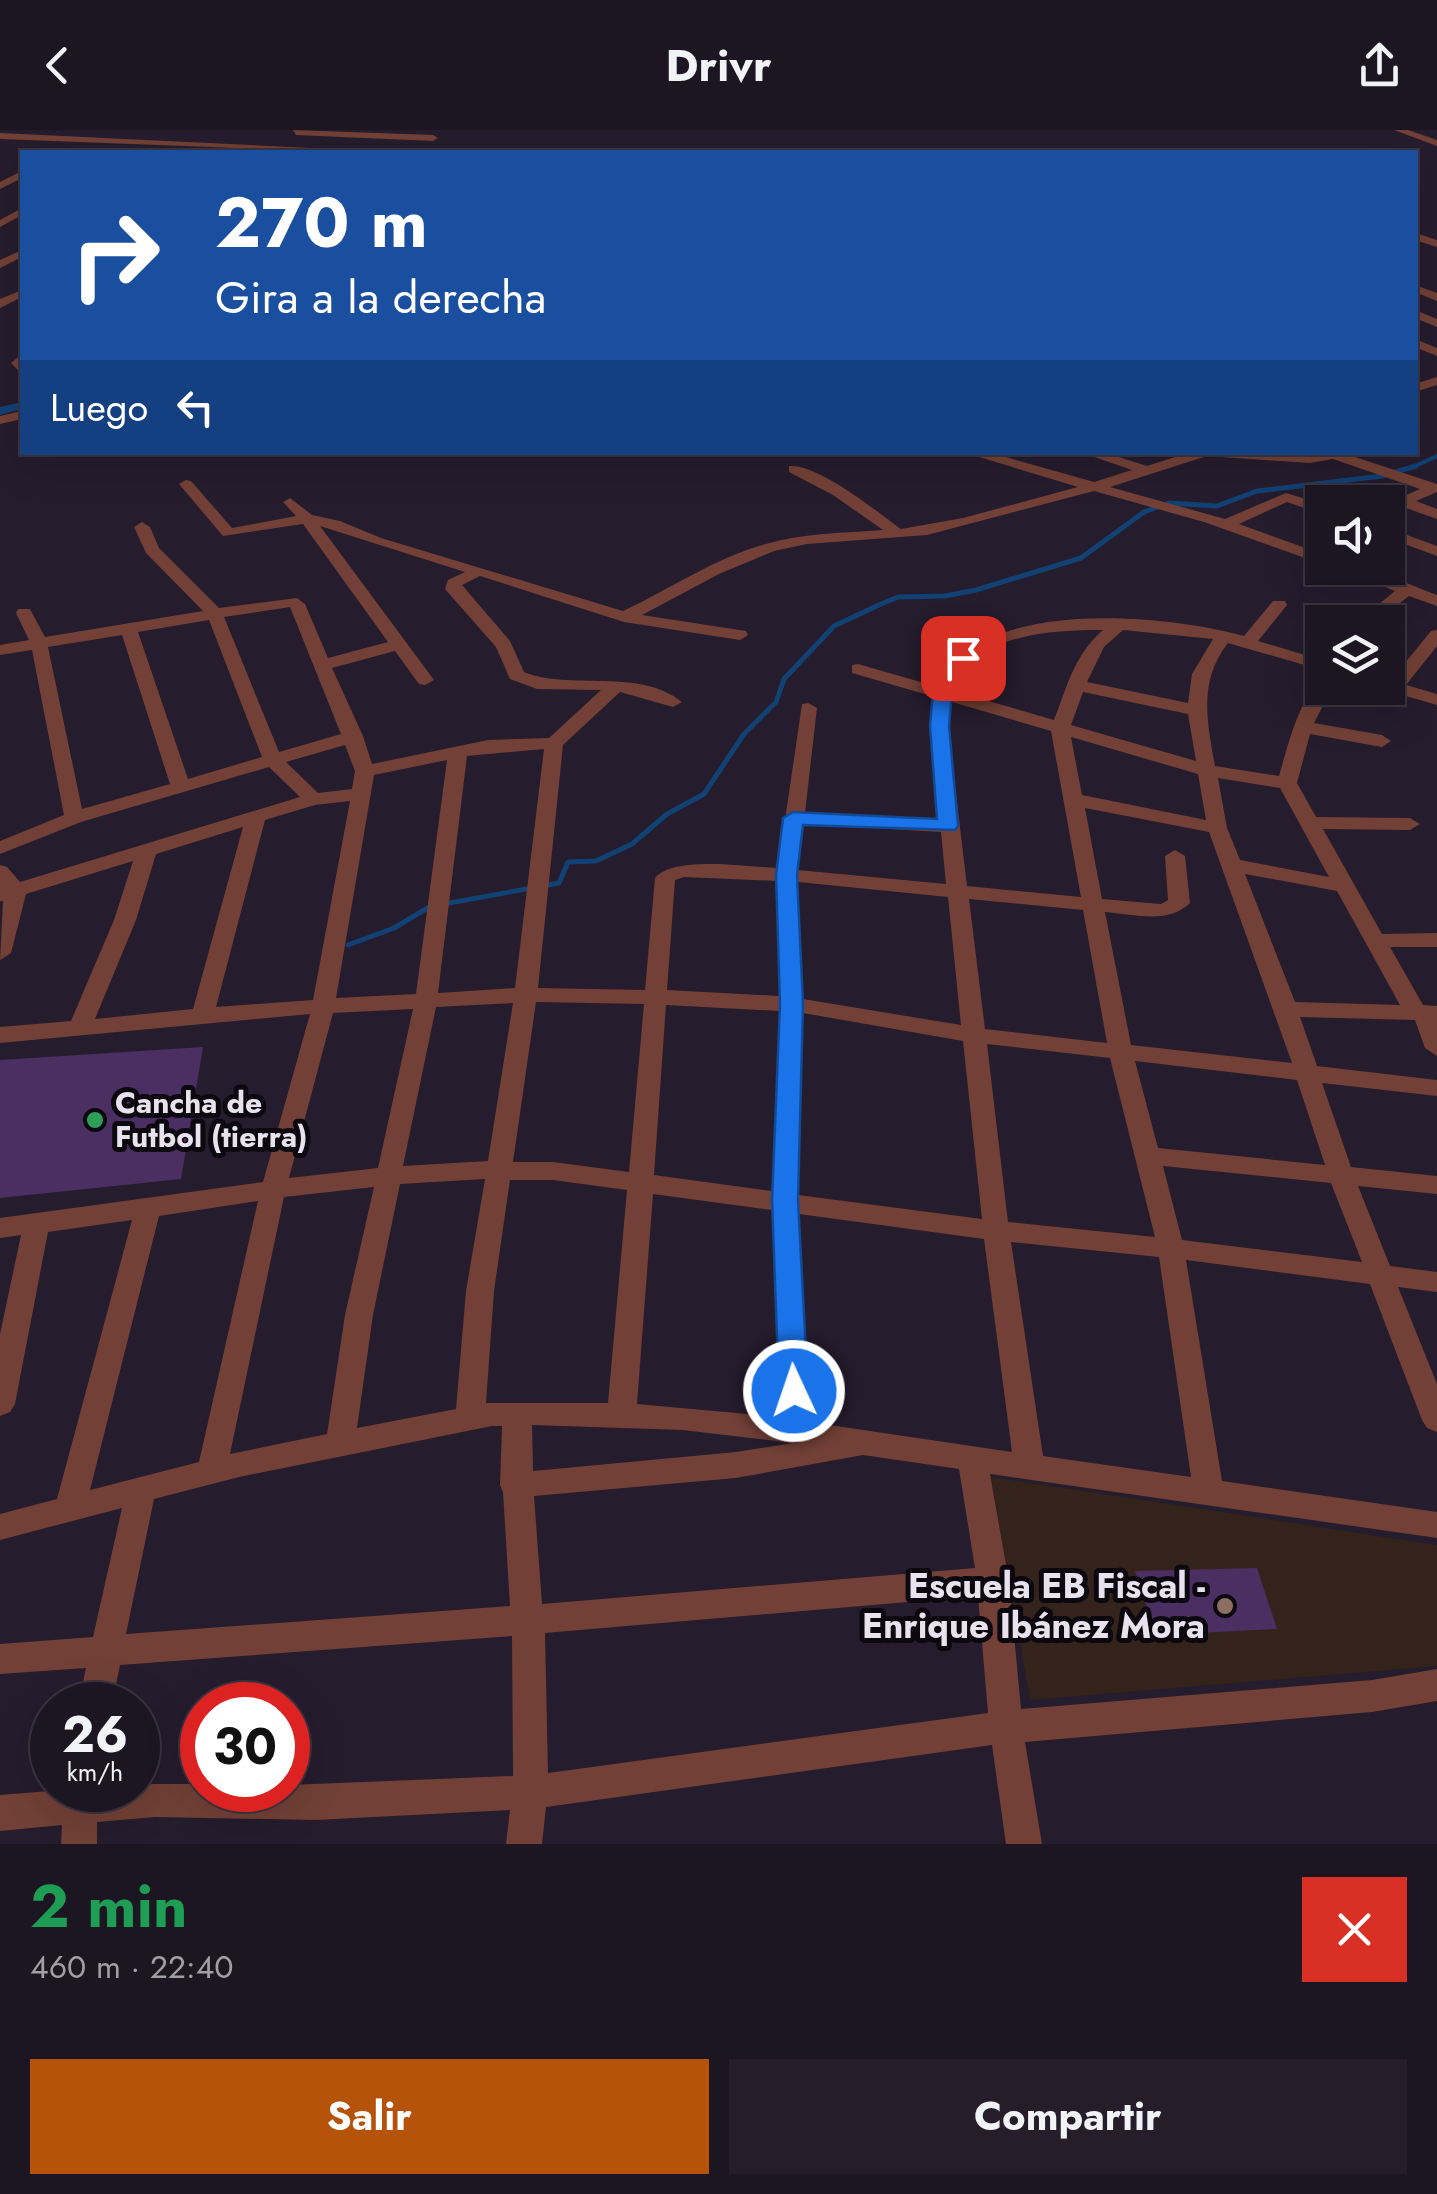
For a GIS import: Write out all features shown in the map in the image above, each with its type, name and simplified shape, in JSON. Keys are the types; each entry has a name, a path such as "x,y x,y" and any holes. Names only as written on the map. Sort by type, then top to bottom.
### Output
{"street":[{"path":"17,146 50,130"},
{"path":"72,150 113,130"},
{"path":"134,150 172,130"},
{"path":"206,146 235,130"},
{"path":"1399,130 1437,141"},
{"path":"1408,130 1437,141"},
{"path":"0,136 274,150 297,131 434,138"},
{"path":"980,455 1225,525 1305,553"},
{"path":"1097,455 1149,470"},
{"path":"624,617 727,564 768,548 803,540 898,534 1021,510 1199,455"},
{"path":"1241,455 1310,459 1335,455"},
{"path":"1344,455 1433,488"},
{"path":"794,469 838,492 898,534"},
{"path":"186,484 228,533 307,520 335,524 376,541 624,617 740,635"},
{"path":"1405,500 1433,488"},
{"path":"1225,525 1283,498 1305,504"},
{"path":"290,502 425,680"},
{"path":"1405,507 1437,514"},
{"path":"142,527 152,550 214,612 272,758 313,799"},
{"path":"1405,539 1437,551"},
{"path":"478,571 454,583 453,589 504,645 516,674 537,684 617,685 673,702"},
{"path":"1394,585 1437,601"},
{"path":"1388,605 1408,590"},
{"path":"0,650 285,600 298,604 320,666 354,736 362,782 323,1006 274,1191 212,1470"},
{"path":"1279,605 1205,664 1196,710 1205,770 1217,828 1286,1009 1341,1176 1433,1402"},
{"path":"24,613 39,643 74,818"},
{"path":"1121,623 1097,644 1074,685 1060,729 1121,1054 1171,1248 1208,1490"},
{"path":"1029,1465 996,1231 948,826 940,726 942,692 963,658 1002,638 1121,623 1170,625 1305,660"},
{"path":"128,627 180,785"},
{"path":"1405,670 1437,634"},
{"path":"320,666 400,644"},
{"path":"858,668 1205,770 1287,783"},
{"path":"8,893 256,820 458,751 554,743 617,685"},
{"path":"1074,685 1196,710"},
{"path":"1405,690 1437,700"},
{"path":"1314,705 1303,728 1287,783 1378,941 1425,1012 1437,1048"},
{"path":"795,1430 785,1200 792,1004 786,875 808,708"},
{"path":"1303,728 1382,740"},
{"path":"0,848 74,818 354,736"},
{"path":"470,1418 480,1291 526,996 554,743"},
{"path":"340,1443 359,1315 426,1001 458,751"},
{"path":"1076,800 1217,828"},
{"path":"793,818 948,826"},
{"path":"203,1016 256,820"},
{"path":"1310,822 1410,824"},
{"path":"79,1029 125,920 146,852"},
{"path":"622,1414 665,878 684,870 786,875 1171,910 1179,903 1174,856"},
{"path":"1230,865 1345,886"},
{"path":"0,872 8,893 0,953"},
{"path":"1378,941 1436,935"},
{"path":"0,1035 323,1006 526,996 654,997 792,1004 974,1035 1437,1088"},
{"path":"1286,1009 1425,1012"},
{"path":"1147,1156 1437,1186"},
{"path":"0,1228 274,1191 499,1168 638,1181 996,1231 1171,1248 1437,1282"},
{"path":"70,1508 148,1209"},
{"path":"0,1404 36,1224"},
{"path":"517,1413 515,1484 526,1620 533,1792 524,1844"},
{"path":"0,1527 212,1470 470,1418 517,1413 622,1414 795,1430 869,1444 1437,1525"},
{"path":"515,1484 736,1465 869,1444"},
{"path":"972,1456 993,1581 1006,1727 1024,1844"},
{"path":"100,1682 140,1489"},
{"path":"0,1659 993,1581"},
{"path":"160,1800 316,1802 533,1792 1006,1727 1372,1696 1437,1685"},
{"path":"0,1813 30,1807"},
{"path":"78,1812 79,1844"}],"shaded area":[{"name":"Cancha de Futbol (tierra)","path":"203,1047 181,1179 0,1198 0,1060"},
{"name":"Escuela EB Fiscal - Enrique Ibánez Mora","path":"991,1477 1437,1545 1437,1666 1030,1700"},
{"path":"1257,1568 1277,1629 1156,1635 1135,1571"}],"waterway":[{"path":"0,411 20,406"},
{"path":"1414,467 1437,456"},
{"path":"444,904 559,883 568,862 596,861 632,844 667,814 704,794 744,734 776,702 784,679 834,626 881,604 898,597 945,596 976,590 1081,558 1144,512 1169,503 1217,506 1257,491 1382,476 1414,467"},
{"path":"348,945 394,928 431,906"}],"place":[{"name":"Cancha de Futbol (tierra)","path":"95,1120"},
{"name":"Escuela EB Fiscal - Enrique Ibánez Mora","path":"1225,1606"}],"route":[{"path":"794,1391 785,1200 792,1004 786,875 793,818 948,826 940,726 942,692 963,658"}]}
